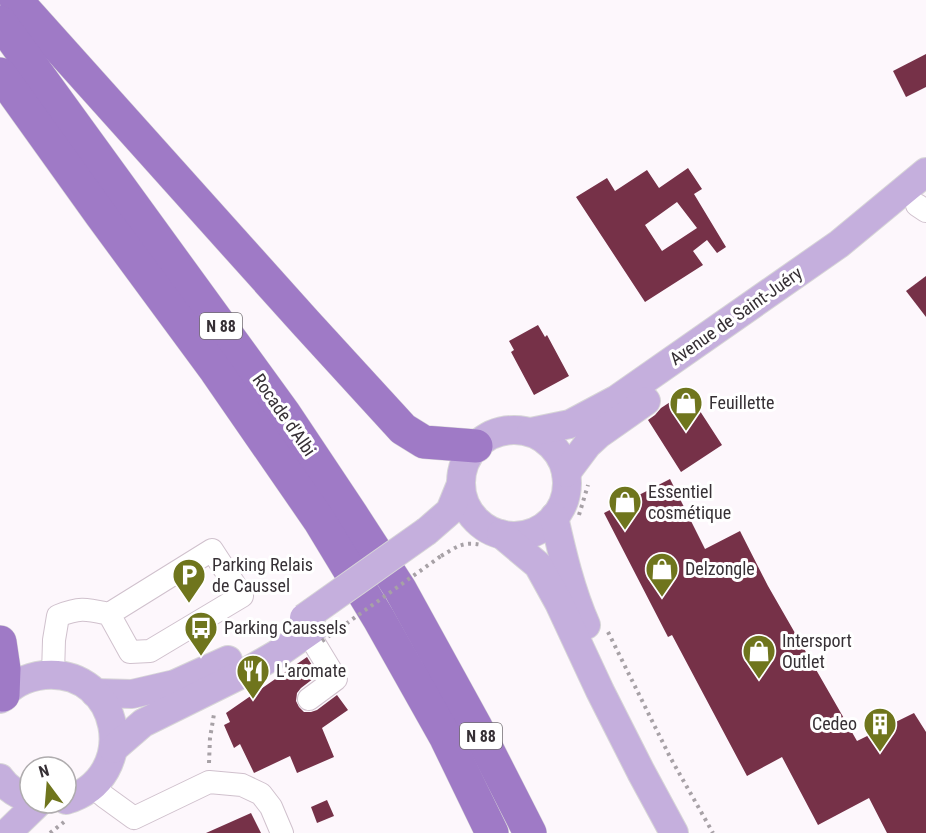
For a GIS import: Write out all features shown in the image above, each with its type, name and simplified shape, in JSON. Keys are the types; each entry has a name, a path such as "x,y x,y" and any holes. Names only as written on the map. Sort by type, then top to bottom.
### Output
{"highway":[{"path":"16,0 403,429 424,442 476,446"},
{"name":"Rocade d'Albi","path":"0,22 284,413 352,515 405,600 476,727 530,833"},
{"name":"Rocade d'Albi","path":"0,74 216,371 319,520 379,619 446,738 492,833"},
{"path":"0,642 4,669 1,697"},
{"path":"446,738 449,782 472,833"}],"main road":[{"name":"Avenue de Saint-Juéry","path":"531,432 570,424 617,399 839,244 926,172"},
{"name":"Avenue de Saint-Juéry","path":"566,473 587,445 599,434 923,205"},
{"path":"674,833 635,762 559,603 538,565 475,518 468,508 461,484 462,470 476,446 501,431 531,432 547,442 559,456 566,473 567,489 562,504 566,518 563,554 582,614 638,735 691,833"},
{"path":"434,544 461,484"},
{"path":"113,749 144,723 277,654 434,544 458,530 493,530 516,535 530,533 566,518"},
{"path":"95,693 132,694 175,684 268,641 312,630"},
{"path":"1,697 17,683 34,676 53,674 83,683 95,693 107,709 114,728 113,749 106,770 92,786 78,796"},
{"path":"0,778 4,784 18,794"},
{"path":"7,833 26,815"}],"lane":[{"path":"53,674 54,640 58,616 74,609 96,610 109,614 130,652 150,651 242,596 212,550 109,614"},
{"path":"309,699 336,679 312,630"},
{"path":"92,786 131,825 209,782 242,785 261,794 271,807 282,833"}],"path":[{"path":"566,518 595,457 587,445"},
{"path":"312,630 434,544"},
{"path":"605,624 670,757 713,833"},
{"path":"209,782 210,738 216,706"}],"building":[{"path":"926,54 926,87 906,97 893,71"},
{"path":"688,168 702,189 694,194 726,247 717,253 707,240 693,251 703,265 645,302 576,197 607,178 615,191 647,170 659,188","holes":["677,202 697,228 662,251 645,225"]},
{"path":"926,276 926,317 906,291"},
{"path":"538,325 545,337 547,335 569,376 534,395 511,352 514,350 509,341"},
{"path":"687,391 722,445 681,472 648,420 661,408"},
{"path":"670,479 705,549 740,531 768,586 857,741 914,713 926,732 926,833 887,833 869,798 818,825 782,757 747,776 672,635 668,637 604,513"},
{"path":"307,657 318,675 297,693 296,701 299,707 304,712 311,712 337,695 348,710 322,728 334,757 297,773 290,756 254,773 240,744 234,748 224,725 230,722 226,713"},
{"path":"327,800 334,816 317,823 311,807"},
{"path":"251,813 261,833 206,833"}],"place":[{"name":"Feuillette","path":"686,432"},
{"name":"Essentiel cosmétique","path":"625,531"},
{"name":"Delzongle","path":"662,598"},
{"name":"Parking Relais de Caussel","path":"189,604"},
{"name":"Parking Caussels","path":"201,657"},
{"name":"Intersport Outlet","path":"759,680"},
{"name":"L'aromate","path":"253,700"},
{"name":"Cedeo","path":"880,753"}]}
